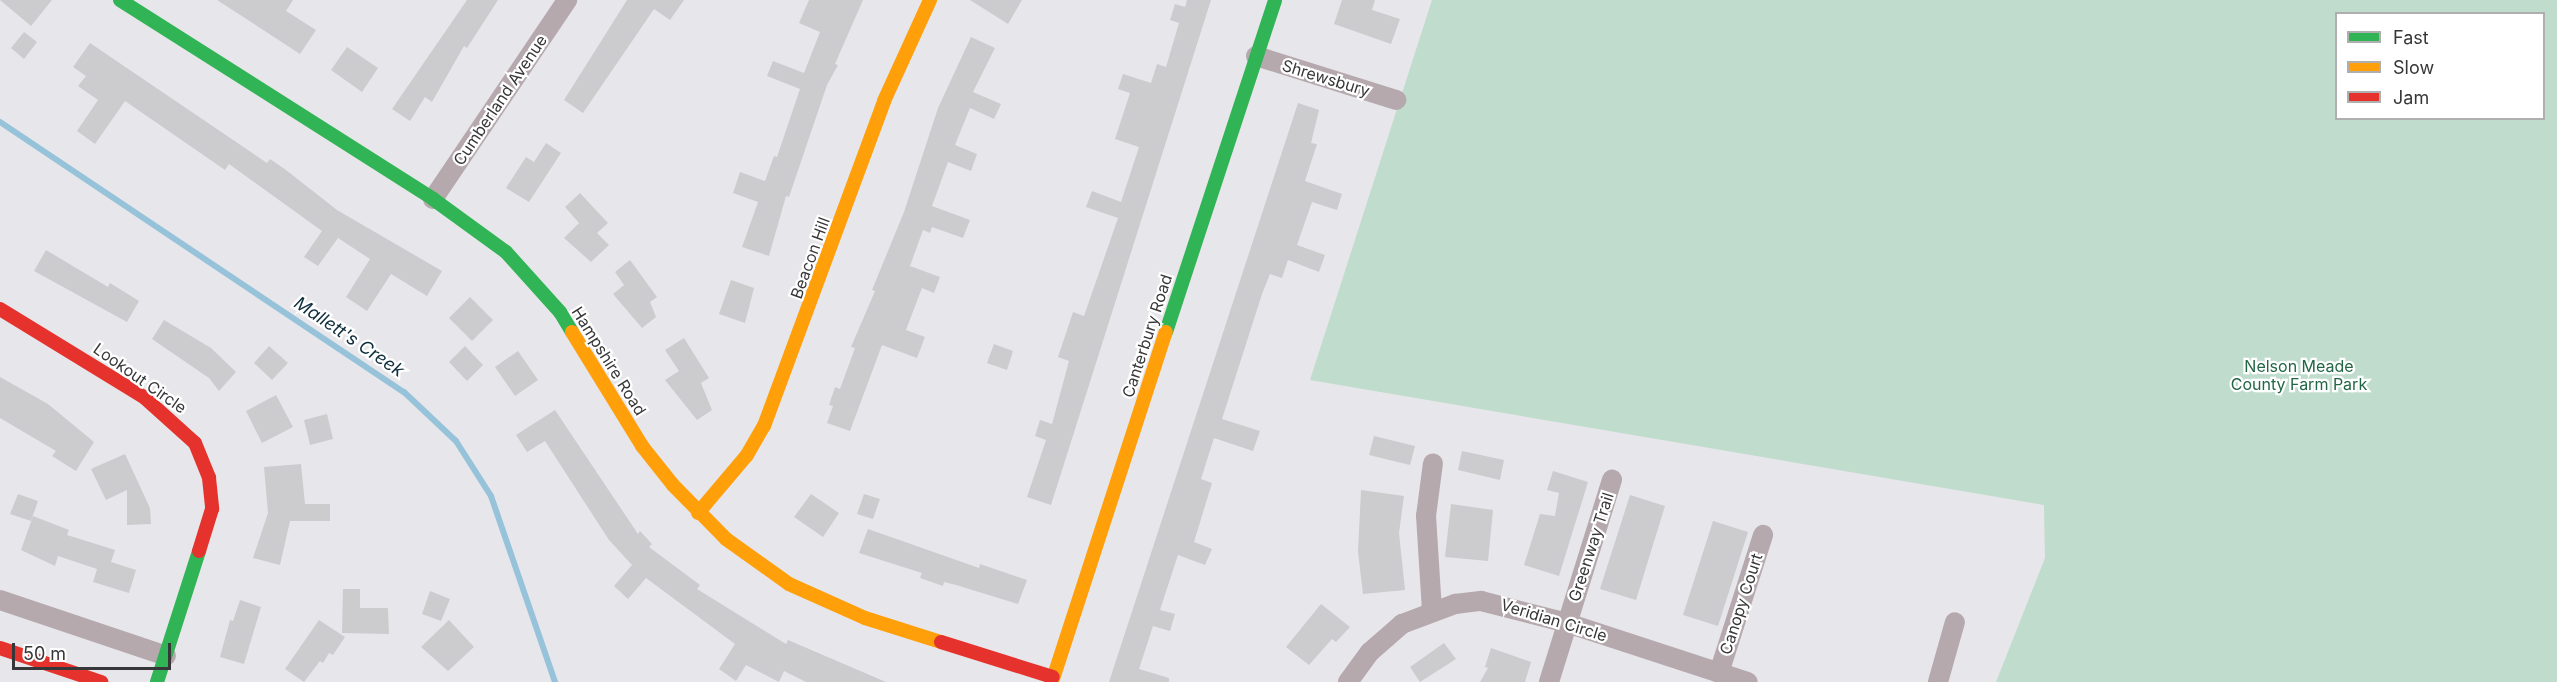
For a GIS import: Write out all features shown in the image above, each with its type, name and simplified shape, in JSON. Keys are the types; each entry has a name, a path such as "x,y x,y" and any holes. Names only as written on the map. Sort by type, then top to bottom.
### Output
{"street":[{"name":"Hampshire Road","path":"120,0 433,199 506,252 541,290 580,341 642,446 698,513 755,562 827,603 1053,680"},
{"name":"Cumberland Avenue","path":"433,199 567,0"},
{"name":"Beacon Hill","path":"698,513 747,455 774,405 884,101 930,0"},
{"name":"Canterbury Road","path":"1053,680 1275,0"},
{"name":"Shrewsbury","path":"1256,56 1396,100"},
{"name":"Lookout Circle","path":"0,309 146,398 175,421 195,443 209,478 212,509 157,682"},
{"path":"1432,463 1426,516 1432,611"},
{"name":"Greenway Trail","path":"1549,682 1612,480"},
{"name":"Canopy Court","path":"1719,673 1763,535"},
{"path":"0,600 166,656"},
{"name":"Veridian Circle","path":"1348,682 1380,642 1402,624 1455,604 1490,602 1567,623 1748,682"},
{"path":"1938,682 1956,622"},
{"path":"0,648 100,682"}],"green space":[{"name":"Nelson Meade County Farm Park","path":"1432,0 2557,0 2557,682 1996,682 2045,558 2044,505 1310,380"}],"building":[{"path":"0,0 52,0 31,26"},
{"path":"217,0 293,0 286,11 316,30 300,54"},
{"path":"467,0 498,0 467,48 464,46 432,102 425,97 410,121 392,109"},
{"path":"627,0 684,0 670,20 654,9 583,113 564,100"},
{"path":"809,0 863,0 835,64 838,65 827,85 789,197 786,196 769,256 742,247 758,202 733,193 740,172 765,181 774,156 777,157 800,89 767,76 773,61 804,73 820,32 799,23"},
{"path":"970,0 1022,0 1008,24"},
{"path":"1187,0 1211,0 1051,505 1027,497 1046,440 1035,436 1040,420 1052,424 1069,361 1058,357 1073,312 1084,316 1118,218 1086,207 1092,191 1121,202 1139,147 1115,139 1130,93 1118,89 1123,74 1151,83 1157,64 1166,67 1179,23 1170,20 1175,4 1185,7"},
{"path":"1342,0 1375,0 1372,10 1400,19 1391,44 1334,24"},
{"path":"24,32 37,42 24,59 11,48"},
{"path":"971,37 995,48 973,92 1001,104 994,119 970,108 955,145 977,154 971,171 948,162 932,206 970,220 963,238 932,227 930,233 923,230 910,266 940,277 934,293 922,288 906,330 925,337 917,358 882,345 850,431 827,423 833,406 829,405 835,387 840,389 855,348 851,347 875,291 872,290 904,212 938,108"},
{"path":"90,43 267,163 270,159 337,210 442,271 427,296 391,274 367,311 346,297 370,259 338,238 318,266 304,257 322,231 229,164 225,170 125,101 95,144 77,131 98,100 78,86 86,76 73,67"},
{"path":"347,47 378,68 362,92 331,70"},
{"path":"1298,103 1319,110 1311,143 1317,144 1305,181 1342,194 1337,210 1312,202 1297,245 1325,255 1319,272 1288,260 1282,278 1270,274 1262,294 1222,419 1260,431 1253,451 1214,438 1201,479 1212,483 1194,542 1212,549 1205,565 1178,555 1160,610 1175,614 1170,631 1153,626 1139,669 1169,678 1169,682 1109,682"},
{"path":"546,143 561,153 529,202 506,188 526,157 534,162"},
{"path":"580,193 608,223 597,233 609,245 591,262 564,238 579,223 565,207"},
{"path":"46,250 108,287 110,283 139,301 127,322 34,271"},
{"path":"630,260 657,297 650,302 656,317 642,328 613,294 624,285 615,272"},
{"path":"731,280 754,288 745,323 719,314"},
{"path":"470,297 493,320 472,341 449,318"},
{"path":"164,320 211,348 236,372 219,391 209,378 152,339"},
{"path":"684,338 709,378 701,383 712,410 697,420 665,380 679,371 665,350"},
{"path":"994,344 1013,351 1007,370 987,363"},
{"path":"269,346 288,363 272,380 254,363"},
{"path":"465,346 483,365 467,381 449,362"},
{"path":"518,351 538,380 515,396 495,367"},
{"path":"0,377 48,404 94,442 76,471 52,456 56,451 0,418"},
{"path":"276,395 293,427 262,443 246,411"},
{"path":"555,410 638,534 640,531 652,544 649,547 700,585 697,589 786,644 788,640 886,682 806,682 784,671 779,682 746,665 736,681 719,669 735,644 646,578 628,599 614,586 632,565 609,540 545,441 527,452 516,435"},
{"path":"327,414 333,439 310,445 304,420"},
{"path":"1374,436 1415,446 1410,465 1369,455"},
{"path":"1462,451 1504,460 1500,480 1458,470"},
{"path":"125,454 150,508 151,524 127,525 127,490 106,500 91,469"},
{"path":"301,464 305,504 330,504 330,521 290,521 280,565 253,558 268,513 264,467"},
{"path":"1553,471 1588,482 1559,576 1524,565 1540,514 1555,516 1559,493 1547,490"},
{"path":"1361,490 1404,496 1399,533 1405,590 1363,594 1358,552"},
{"path":"18,494 38,501 31,521 10,514"},
{"path":"811,494 839,513 823,537 794,517"},
{"path":"864,494 880,499 873,519 857,514"},
{"path":"1630,495 1665,506 1636,600 1600,589"},
{"path":"1451,504 1493,510 1488,561 1445,557"},
{"path":"33,516 69,530 67,535 115,550 111,562 136,570 129,593 93,582 97,569 58,556 55,566 21,550"},
{"path":"1713,521 1748,532 1718,626 1683,615"},
{"path":"868,529 979,568 980,564 1027,580 1018,604 944,582 943,586 920,578 922,573 859,553"},
{"path":"343,589 360,589 360,608 388,608 389,634 342,633"},
{"path":"430,591 450,599 441,621 422,614"},
{"path":"240,600 261,607 244,664 220,657 230,620 233,621"},
{"path":"1321,604 1350,627 1336,642 1332,639 1309,665 1286,647"},
{"path":"319,620 345,637 333,655 329,653 323,663 320,661 304,682 285,669"},
{"path":"449,620 474,647 448,671 421,647"},
{"path":"1444,643 1456,659 1420,682 1410,667"},
{"path":"1491,648 1531,662 1525,682 1480,682 1488,668 1485,667"}],"waterway":[{"name":"Mallett's Creek","path":"0,122 404,392 456,441 491,496 555,682"}],"traffic: fast":[{"path":"120,0 433,199 506,252 560,312 572,332"},
{"path":"1166,332 1275,0"},
{"path":"157,682 199,551"}],"traffic: slow":[{"path":"698,513 747,455 764,426 884,101 930,0"},
{"path":"572,332 642,446 673,485 726,539 789,584 865,618 941,642"},
{"path":"1052,682 1166,332"}],"traffic: jam":[{"path":"0,309 145,398 195,443 209,478 212,509 199,551"},
{"path":"941,642 1053,677"},
{"path":"0,648 101,682"}]}
